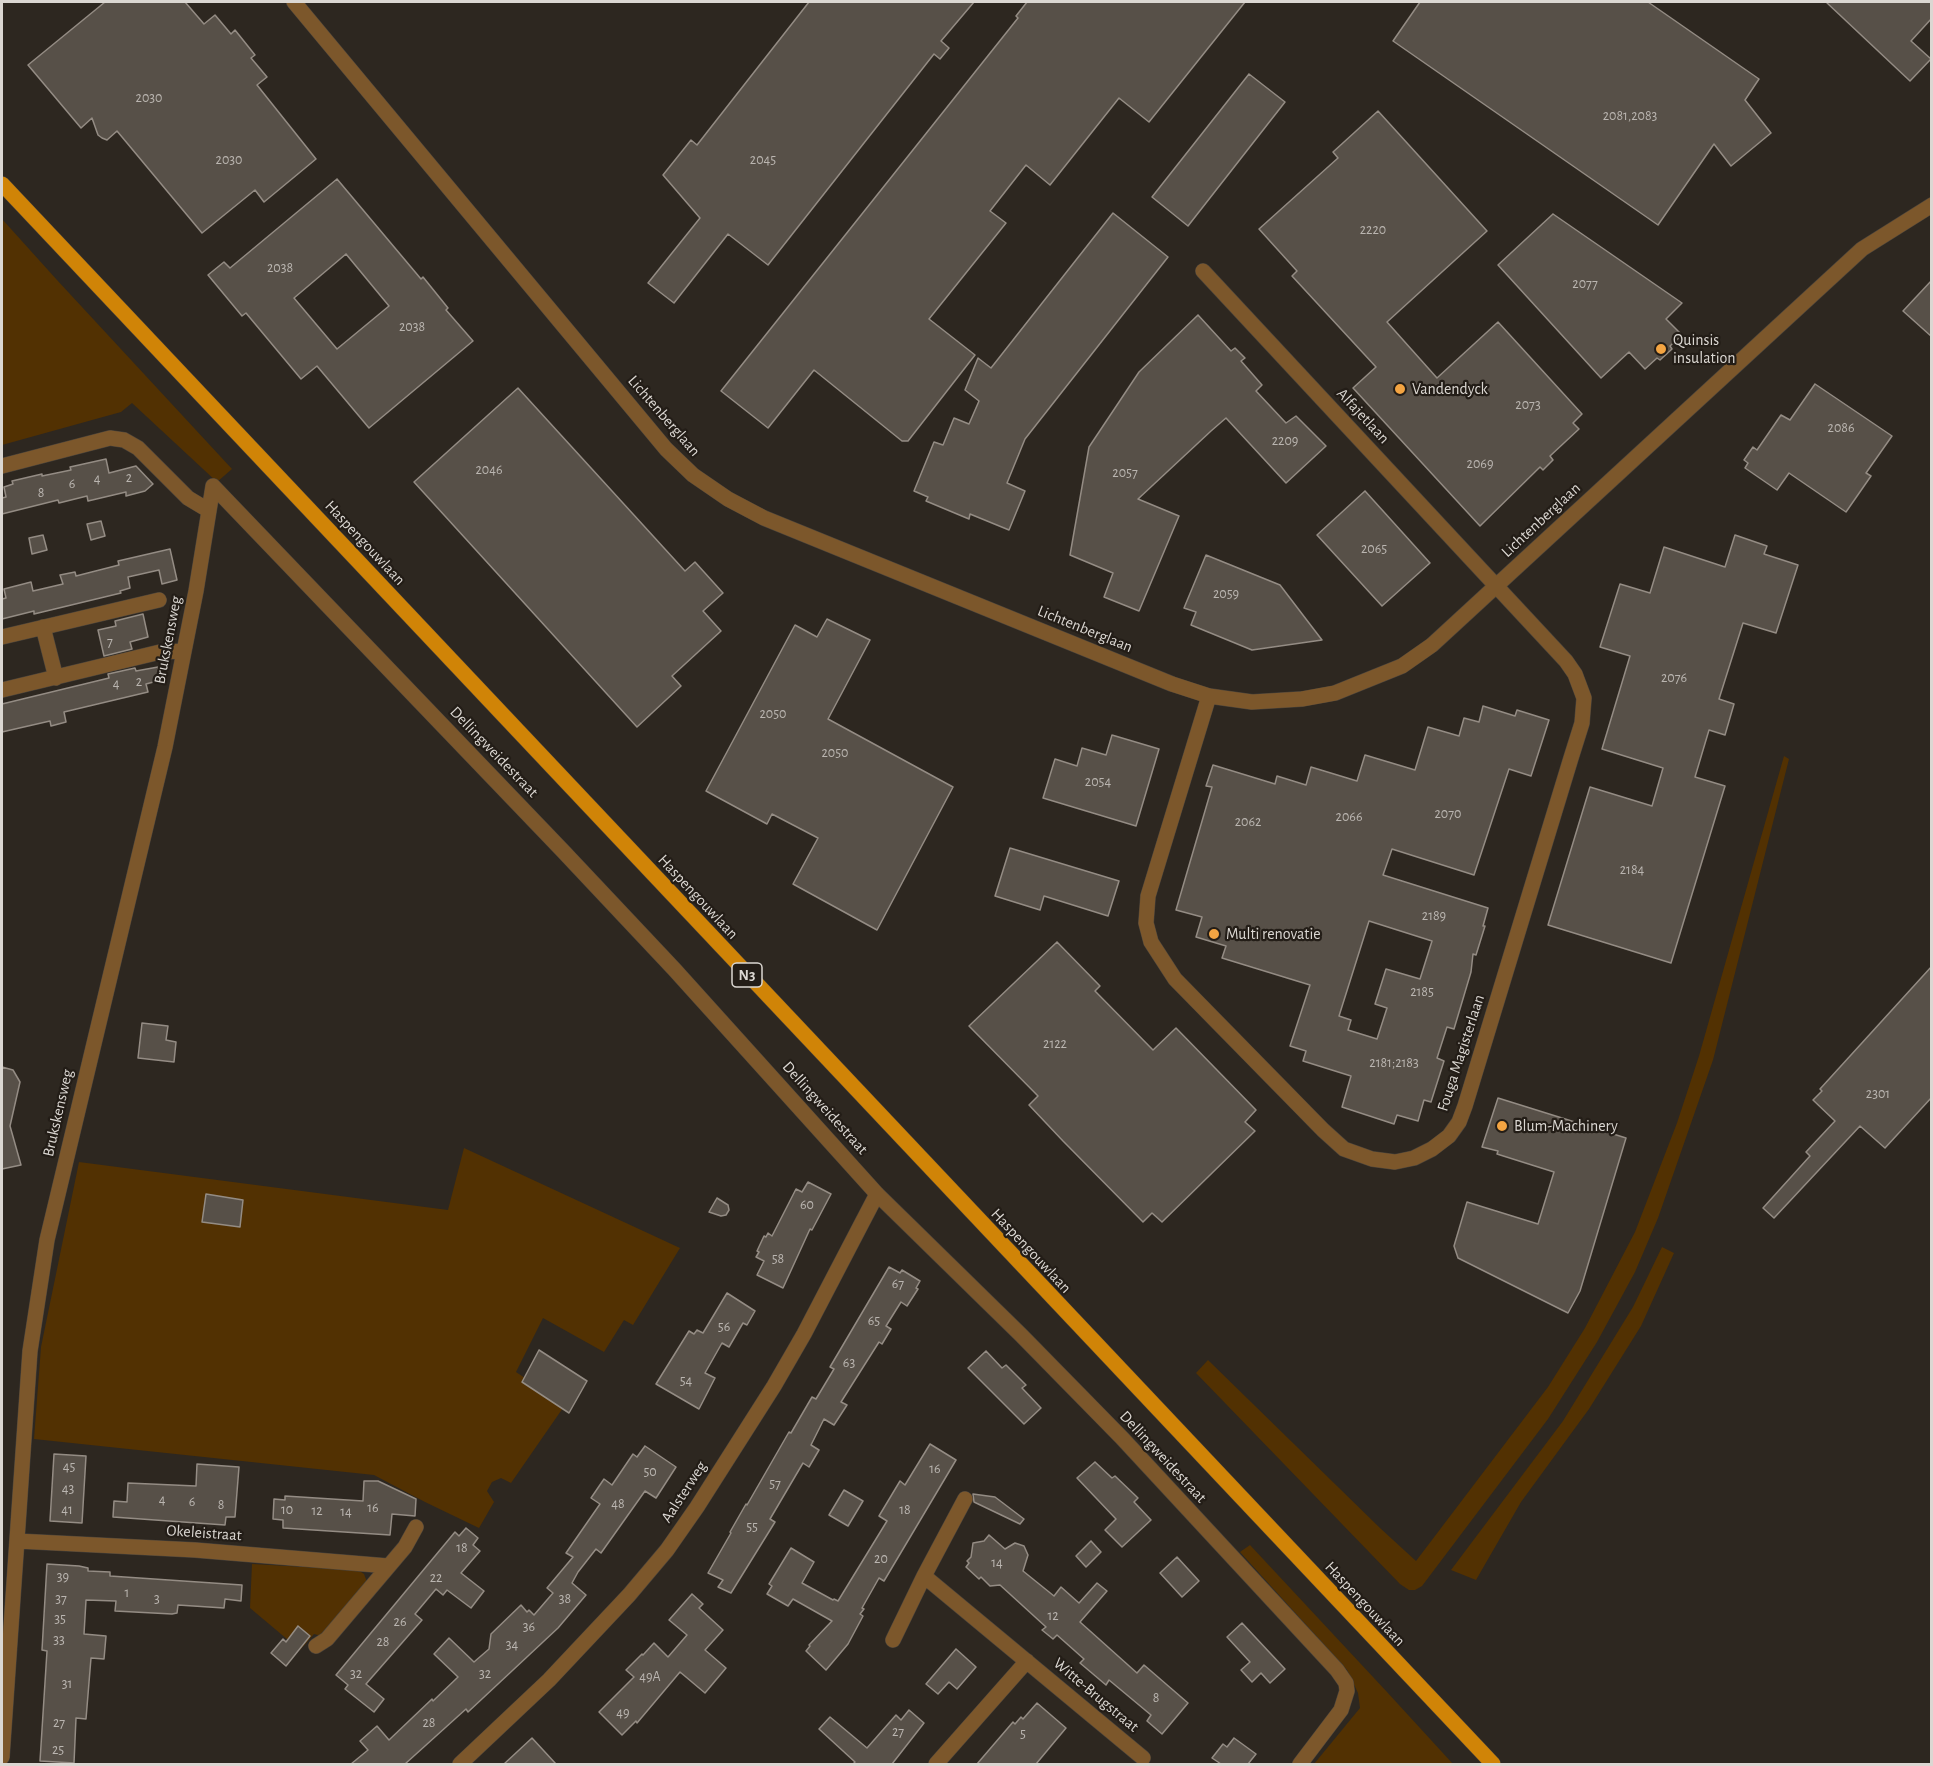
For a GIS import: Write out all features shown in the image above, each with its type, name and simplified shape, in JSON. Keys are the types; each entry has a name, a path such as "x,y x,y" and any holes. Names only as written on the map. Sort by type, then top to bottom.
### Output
{"main road":[{"name":"Haspengouwlaan","path":"2,184 1493,1764"}],"street":[{"name":"Lichtenberglaan","path":"294,2 666,449 693,475 728,499 764,518 1172,684 1209,696 1252,702 1302,699 1335,693 1402,666 1432,645 1862,249 1932,205"},
{"name":"Alfajetlaan","path":"1203,271 1496,585"},
{"path":"2,466 110,438 124,440 138,448 188,498 208,510"},
{"name":"Brukskensweg","path":"2,1757 30,1351 46,1240 165,747 196,591 213,486"},
{"name":"Dellingweidestraat","path":"213,486 562,850 877,1194 1013,1326 1337,1670 1346,1683 1347,1691 1341,1710 1300,1764"},
{"name":"Fouga Magisterlaan","path":"1209,696 1148,896 1146,923 1151,942 1175,979 1323,1131 1344,1149 1372,1159 1395,1162 1414,1158 1432,1149 1449,1136 1462,1114 1584,711 1582,691 1575,674 1566,661 1496,585"},
{"path":"2,637 159,600"},
{"path":"43,627 56,678"},
{"path":"2,690 160,652 184,651"},
{"name":"Aalsterweg","path":"460,1764 563,1666 667,1550 697,1508 774,1386 804,1334 877,1194"},
{"path":"892,1640 965,1499"},
{"path":"316,1646 327,1639 405,1546 416,1527"},
{"name":"Okeleistraat","path":"17,1541 195,1550 388,1566"},
{"name":"Witte-Brugstraat","path":"924,1576 1143,1758"},
{"name":"Witte-Brugstraat","path":"936,1764 1027,1660"}],"shaded area":[{"path":"2,219 232,469 217,482 132,403 121,412 2,445"},
{"path":"1784,756 1789,759 1713,1060 1658,1218 1635,1272 1597,1342 1548,1419 1422,1586 1409,1590 1400,1584 1196,1373 1208,1360 1416,1561 1548,1387 1585,1328 1635,1232 1677,1123 1699,1056"},
{"path":"464,1148 680,1248 633,1325 624,1320 604,1352 543,1318 516,1372 565,1405 511,1483 501,1478 492,1482 487,1491 494,1502 479,1528 374,1475 34,1439 41,1347 79,1162 448,1210"},
{"path":"1662,1247 1674,1253 1641,1326 1589,1409 1521,1502 1476,1580 1451,1570 1563,1421 1633,1307"},
{"path":"1250,1545 1453,1764 1314,1764 1360,1708 1358,1693 1347,1670 1240,1552"},
{"path":"252,1564 358,1570 364,1574 367,1582 322,1636 314,1634 300,1650 250,1608"}],"building":[{"path":"105,2 185,2 204,24 215,15 231,34 235,30 255,55 251,58 267,77 257,85 316,159 264,202 255,190 202,233 117,131 107,140 102,138 98,135 92,118 81,128 28,65"},
{"path":"809,2 974,2 941,41 949,48 940,59 934,54 768,265 728,234 674,303 648,283 700,218 663,175 691,140 697,145"},
{"path":"1027,2 1245,2 1149,122 1119,98 1050,185 1026,165 990,211 1006,223 929,319 975,355 908,441 902,441 814,370 768,428 721,391 1018,18 1016,16"},
{"path":"1420,2 1648,2 1759,79 1745,100 1771,133 1731,166 1714,144 1658,225 1393,41"},
{"path":"1826,2 1932,2 1932,18 1911,41 1931,59 1910,81"},
{"path":"1249,74 1285,102 1188,226 1152,197"},
{"path":"1378,111 1487,231 1387,322 1437,378 1498,322 1582,414 1573,423 1579,429 1550,456 1553,460 1543,470 1540,467 1480,526 1353,388 1376,367 1292,276 1297,271 1259,229 1338,158 1333,152"},
{"path":"337,179 421,279 423,277 448,308 446,310 473,341 369,428 317,366 301,379 246,313 242,316 208,275 224,262 230,268","holes":["346,254 389,306 337,349 294,298"]},
{"path":"1113,213 1168,257 1025,439 1007,483 1025,491 1009,530 970,514 969,519 926,501 928,497 914,491 934,442 943,445 954,418 969,424 979,401 965,390 978,358 991,368"},
{"path":"1553,214 1682,303 1666,319 1682,335 1660,360 1657,358 1645,369 1629,352 1601,378 1498,265"},
{"path":"1932,280 1932,337 1903,311"},
{"path":"1198,315 1231,351 1235,348 1245,358 1241,361 1262,385 1256,391 1286,423 1296,416 1326,446 1286,483 1226,418 1211,431 1138,499 1179,516 1139,611 1104,597 1113,573 1070,555 1089,447 1139,372"},
{"path":"1815,384 1892,436 1866,473 1871,476 1846,512 1789,473 1777,490 1745,468 1748,463 1744,460 1753,447 1757,450 1781,415 1790,420"},
{"path":"518,388 685,571 695,562 723,593 703,611 721,631 672,676 681,686 637,727 414,482"},
{"path":"106,459 109,473 136,466 153,484 145,491 126,496 126,492 88,501 87,496 59,503 58,500 2,514 2,498 6,497 4,487 13,484 12,481 71,470 70,467"},
{"path":"1365,491 1430,563 1382,606 1317,535"},
{"path":"101,521 105,536 91,540 87,524"},
{"path":"43,535 47,550 32,554 29,538"},
{"path":"1735,535 1767,546 1764,554 1798,565 1776,633 1743,623 1719,699 1734,704 1725,735 1709,730 1695,777 1725,786 1671,963 1548,925 1590,787 1652,806 1663,768 1602,749 1630,656 1600,647 1620,584 1650,593 1664,547 1725,567"},
{"path":"170,549 177,580 162,584 159,570 128,577 130,588 120,591 121,593 34,614 34,611 2,619 2,599 6,598 4,589 31,582 33,591 63,584 60,575 75,572 76,576 119,565 118,561"},
{"path":"1206,555 1280,585 1322,640 1252,650 1191,625 1196,612 1184,608"},
{"path":"143,614 148,637 130,642 132,649 104,656 98,630 116,626 115,621"},
{"path":"827,619 870,640 828,719 953,787 877,930 793,884 818,838 772,814 767,824 706,791 795,625 817,637"},
{"path":"158,667 161,680 146,684 148,692 64,712 66,722 51,726 50,721 2,732 2,704 109,678 108,674 135,668 136,671"},
{"path":"1483,706 1515,716 1517,710 1549,720 1531,776 1509,769 1474,875 1392,849 1383,875 1488,908 1476,955 1473,954 1471,972 1454,1029 1447,1027 1437,1058 1444,1061 1431,1102 1424,1100 1418,1121 1397,1115 1394,1124 1342,1107 1351,1076 1303,1061 1306,1051 1290,1046 1310,985 1222,958 1226,946 1196,937 1202,917 1176,910 1212,787 1206,786 1213,765 1275,784 1277,776 1306,785 1311,767 1357,781 1365,755 1415,770 1428,727 1459,736 1464,718 1479,722","holes":["1369,921 1432,941 1420,979 1386,969 1375,1004 1387,1008 1377,1039 1348,1030 1351,1020 1339,1016"]},
{"path":"1112,735 1159,749 1136,826 1043,798 1055,759 1077,766 1082,748 1106,755"},
{"path":"1010,848 1119,881 1108,916 1044,896 1040,910 995,896"},
{"path":"1057,942 1100,986 1095,991 1153,1050 1176,1028 1256,1110 1245,1122 1255,1131 1162,1222 1152,1213 1143,1222 1063,1141 1029,1105 1038,1096 969,1026"},
{"path":"1932,966 1932,1097 1885,1148 1860,1126 1774,1218 1763,1208 1810,1156 1806,1152 1835,1121 1813,1100 1822,1091 1820,1089"},
{"path":"142,1023 168,1026 166,1040 176,1042 174,1062 138,1058"},
{"path":"2,1067 13,1070 20,1082 10,1126 21,1165 2,1169"},
{"path":"1498,1098 1626,1138 1580,1291 1568,1313 1458,1258 1454,1246 1467,1202 1538,1224 1554,1172 1482,1147"},
{"path":"808,1182 831,1194 812,1230 810,1229 783,1288 757,1275 764,1261 756,1257 759,1252 757,1251 764,1236 766,1237 768,1233 772,1236 796,1189 802,1192"},
{"path":"206,1194 243,1200 240,1227 202,1222"},
{"path":"717,1198 728,1205 729,1210 726,1215 721,1216 709,1212"},
{"path":"889,1267 900,1273 902,1270 920,1281 916,1288 918,1289 907,1306 901,1302 886,1326 891,1329 882,1344 879,1342 841,1402 847,1405 834,1425 824,1419 811,1445 819,1450 809,1467 803,1463 770,1519 775,1522 731,1593 718,1587 723,1580 708,1573 789,1432 791,1433 812,1397 816,1399 834,1369 830,1367"},
{"path":"727,1293 755,1311 747,1325 743,1323 729,1347 722,1343 705,1373 715,1378 699,1409 656,1384 689,1331 694,1334 697,1330 703,1333"},
{"path":"539,1350 587,1381 569,1413 522,1382"},
{"path":"986,1351 1002,1368 1006,1365 1026,1385 1022,1388 1041,1408 1024,1424 968,1368"},
{"path":"930,1444 956,1460 884,1581 879,1578 862,1608 864,1609 860,1614 863,1616 848,1644 826,1670 806,1651 832,1621 793,1599 788,1606 767,1594 772,1586 769,1584 791,1548 814,1562 802,1583 838,1601 887,1521 879,1516 900,1481 905,1485"},
{"path":"645,1446 676,1467 656,1498 645,1491 601,1553 596,1549 578,1572 572,1583 586,1595 558,1628 468,1712 466,1709 405,1764 351,1764 368,1750 360,1741 377,1726 389,1740 458,1677 434,1654 449,1638 474,1662 489,1649 491,1634 521,1605 527,1612 529,1610 534,1615 553,1593 547,1588 573,1557 566,1553 600,1504 591,1498 604,1479 612,1485 633,1454 637,1457"},
{"path":"54,1454 86,1456 82,1523 50,1521"},
{"path":"1095,1462 1112,1478 1115,1476 1138,1498 1134,1502 1151,1520 1122,1547 1105,1530 1116,1519 1077,1478"},
{"path":"197,1464 239,1467 235,1517 226,1517 225,1525 113,1517 114,1501 127,1502 128,1483 196,1486"},
{"path":"364,1481 378,1481 416,1499 415,1516 392,1514 390,1535 283,1528 283,1520 273,1519 274,1499 285,1500 285,1496 363,1501"},
{"path":"844,1490 863,1501 848,1526 829,1515"},
{"path":"973,1494 995,1497 1024,1519 1020,1524 974,1502"},
{"path":"466,1528 478,1538 473,1545 480,1551 461,1573 484,1591 471,1608 447,1590 443,1595 436,1589 415,1614 422,1620 366,1684 384,1699 374,1712 345,1689 348,1685 336,1675 455,1532 459,1536"},
{"path":"989,1535 1005,1549 1015,1543 1024,1546 1028,1555 1023,1571 1054,1596 1061,1587 1079,1603 1097,1583 1107,1591 1080,1622 1137,1673 1144,1665 1188,1703 1162,1734 1147,1721 1151,1715 1109,1680 1106,1685 1080,1663 1084,1659 1057,1635 1053,1639 1042,1630 1046,1627 1000,1585 990,1586 966,1567 971,1557 973,1543 984,1541"},
{"path":"1091,1541 1101,1552 1086,1567 1076,1556"},
{"path":"1177,1557 1199,1581 1182,1597 1160,1573"},
{"path":"47,1564 79,1566 88,1568 88,1571 110,1572 110,1576 242,1585 241,1601 225,1599 224,1608 178,1605 177,1613 172,1614 115,1611 116,1601 86,1600 84,1634 106,1636 104,1659 91,1658 86,1719 76,1718 74,1763 40,1761 47,1651 42,1650"},
{"path":"692,1594 703,1604 699,1608 723,1630 705,1650 726,1668 705,1693 680,1672 637,1723 636,1721 622,1735 599,1712 634,1677 626,1670 654,1643 668,1657 687,1635 669,1620"},
{"path":"1242,1623 1285,1669 1270,1683 1261,1673 1252,1682 1241,1670 1250,1662 1227,1637"},
{"path":"298,1626 310,1636 286,1666 271,1653 283,1639 286,1642"},
{"path":"956,1649 976,1667 957,1689 949,1682 938,1694 926,1684"},
{"path":"1037,1703 1066,1728 1036,1764 977,1764 1013,1722 1015,1724 1021,1717 1023,1719"},
{"path":"909,1710 924,1723 892,1764 853,1764 855,1762 819,1729 830,1717 867,1748 896,1715 901,1720"},
{"path":"532,1738 556,1764 504,1764"},
{"path":"1234,1738 1256,1754 1248,1764 1221,1764 1212,1758 1223,1744 1227,1747"}],"place":[{"name":"Quinsis insulation","path":"1661,349"},
{"name":"Vandendyck","path":"1400,389"},
{"name":"Multi renovatie","path":"1214,934"},
{"name":"Blum-Machinery","path":"1502,1126"}]}
